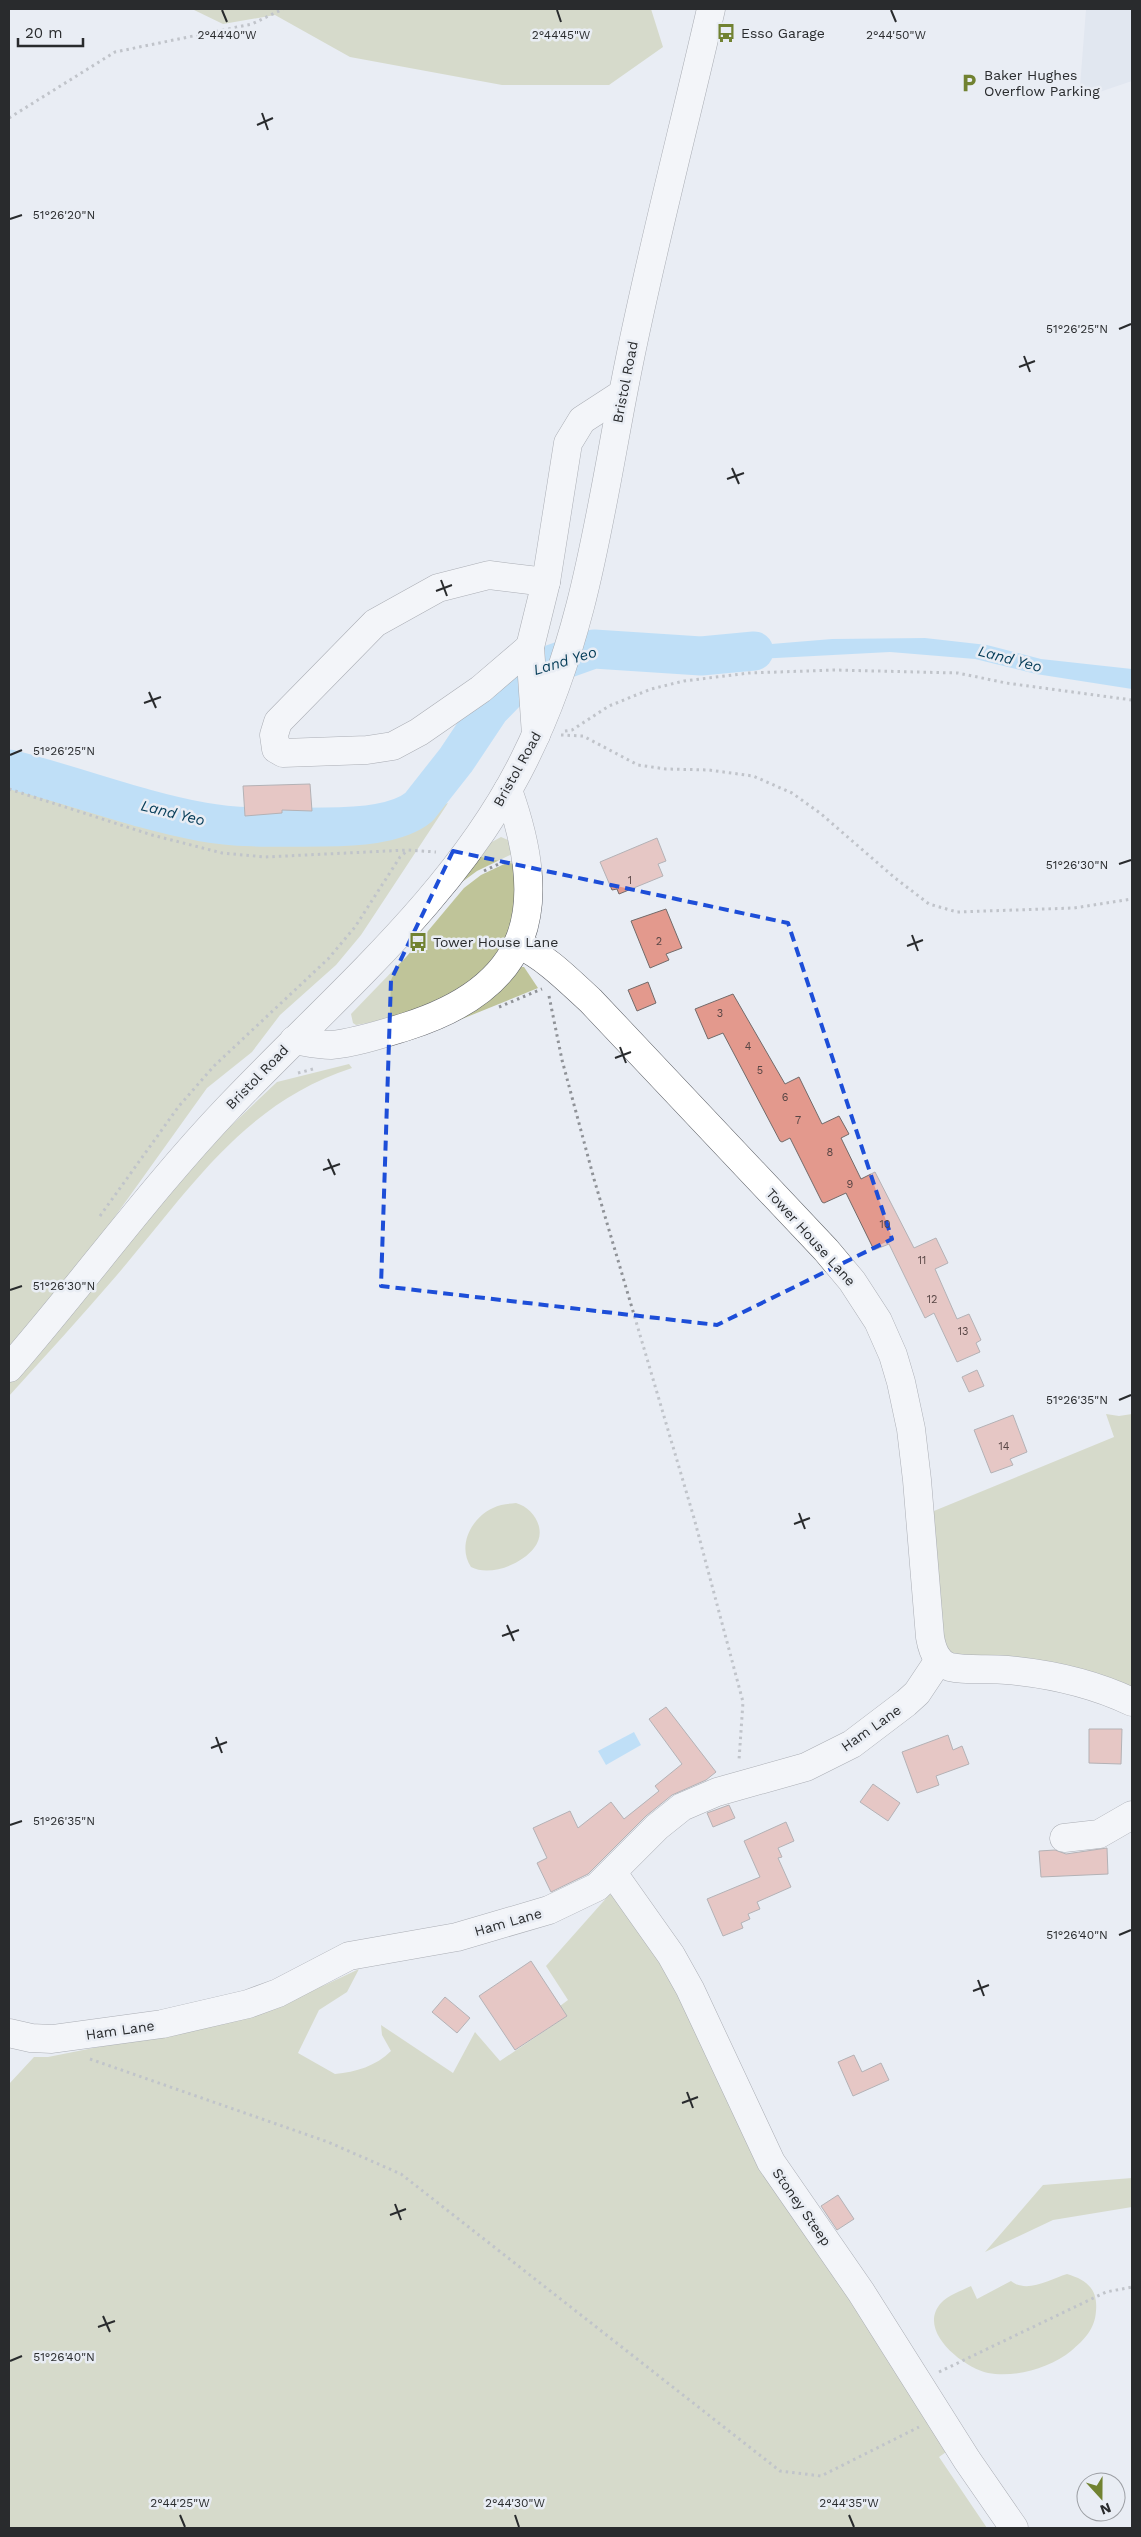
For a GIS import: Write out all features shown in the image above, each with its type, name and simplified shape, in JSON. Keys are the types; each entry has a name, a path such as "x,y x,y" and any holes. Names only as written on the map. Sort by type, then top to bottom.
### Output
{"street":[{"name":"Bristol Road","path":"9,1368 224,1111 393,940 436,892 508,790 540,726 572,640 584,599 622,394 659,218 711,9"},
{"path":"540,726 531,664 568,443 582,420 622,394"},
{"path":"531,664 481,689 419,732 393,746 367,750 290,753 283,753 276,749 274,735 278,722 375,623 438,588 489,575 546,582"},
{"path":"294,1040 320,1044 342,1043 397,1029 457,1007 489,984 511,958 518,944 526,915 526,858 521,826 508,790"},
{"name":"Tower House Lane","path":"518,944 537,953 552,964 591,1001 826,1250 852,1281 873,1312 893,1355 911,1429 930,1637 932,1649 939,1660"},
{"path":"939,1660 950,1667 1006,1669 1062,1677 1103,1688 1132,1702"},
{"name":"Ham Lane","path":"9,2033 30,2038 65,2038 162,2024 248,2004 278,1993 349,1956 438,1941 541,1914 598,1887 657,1827 682,1807 717,1792 806,1767 852,1744 906,1703 916,1693 939,1660"},
{"path":"1064,1838 1099,1834 1132,1815"},
{"name":"Stoney Steep","path":"613,1873 671,1955 690,1989 771,2162 861,2292 940,2417 1014,2528"}],"path":[{"path":"9,118 115,52 252,24 283,9"},
{"path":"540,726 572,730 609,706 651,690 684,681 749,673 835,670 958,673 1006,683 1132,700"},
{"path":"540,726 583,736 638,766 709,770 754,776 792,793 813,808 894,878 929,904 957,912 1074,908 1132,899"},
{"path":"9,789 152,835 222,853 265,857 417,850"},
{"path":"99,1217 179,1106 214,1066 328,959 355,928 400,857 408,850"},
{"path":"549,997 562,1060 594,1179 688,1500 744,1702 739,1764"},
{"path":"65,2038 72,2052 328,2142 401,2174 780,2471 821,2476 940,2417"},
{"path":"918,2382 1106,2292 1132,2287"}],"highlighted area":[{"path":"453,851 788,923 892,1239 717,1325 381,1286 391,980"}],"shaded area":[{"path":"1086,9 1132,9 1132,81 1079,99"}],"green space":[{"path":"192,9 651,9 663,47 609,85 502,85 350,57 275,15 223,24"},
{"path":"9,768 34,770 178,819 231,825 321,826 351,824 404,817 448,803 361,935 336,965 280,1015 252,1052 207,1088 91,1250 9,1349"},
{"path":"501,837 508,840 514,853 477,871 462,882 490,843"},
{"path":"515,859 516,905 508,932 495,955 478,975 434,1003 383,1020 356,1025 353,1023 351,1014 407,956 464,888 481,875"},
{"path":"519,967 524,967 538,988 430,1032"},
{"path":"349,1064 352,1068 314,1084 279,1103 248,1127 220,1154 194,1182 104,1290 9,1396 9,1383 217,1139 277,1082"},
{"path":"1106,1414 1119,1416 1132,1414 1132,1692 945,1656 929,1513 1114,1437"},
{"path":"516,1503 528,1510 537,1521 540,1534 534,1548 529,1554 514,1564 496,1570 479,1570 471,1567 465,1550 466,1542 468,1533 478,1518 493,1508"},
{"path":"615,1894 661,1956 949,2450 939,2457 987,2528 9,2528 9,2084 34,2057 48,2057 234,2020 325,1985 359,1969 347,1992 319,2010 298,2053 335,2074 365,2067 379,2061 391,2051 382,2035 381,2025 453,2073 475,2032 500,2061 567,2016 560,2006 568,2000 546,1966 609,1895"},
{"path":"1132,2178 1132,2207 1053,2220 985,2252 1043,2185"},
{"path":"1067,2274 1080,2279 1090,2286 1093,2291 1096,2303 1094,2323 1088,2334 1071,2351 1043,2367 1009,2374 988,2373 978,2370 967,2364 946,2347 934,2325 935,2314 941,2303 955,2293 971,2286 977,2299 1011,2281 1017,2285 1031,2286"}],"water":[{"path":"925,638 987,645 1041,659 1132,669 1132,689 1036,674 975,659 890,652 700,662 702,644 734,647 832,639"},
{"path":"634,1732 641,1745 606,1765 598,1751"}],"building":[{"path":"310,784 312,811 282,810 282,813 245,816 243,786"},
{"path":"657,838 666,861 658,864 663,876 619,894 617,889 612,890 600,862"},
{"path":"666,909 682,948 666,954 669,960 650,968 631,921"},
{"path":"648,982 656,1003 637,1011 628,990"},
{"path":"733,994 785,1084 799,1077 822,1124 839,1116 849,1134 841,1138 861,1179 875,1172 914,1248 936,1238 948,1263 935,1269 957,1319 969,1314 981,1340 976,1343 980,1352 957,1362 934,1313 925,1318 889,1244 874,1250 846,1193 824,1203 822,1202 790,1138 782,1142 780,1141 723,1033 708,1039 695,1009"},
{"path":"977,1370 984,1386 969,1392 962,1377"},
{"path":"1013,1415 1027,1452 1010,1459 1013,1465 991,1473 974,1430"},
{"path":"666,1707 716,1772 706,1780 672,1795 646,1816 588,1874 551,1892 537,1863 547,1858 533,1828 570,1811 578,1828 611,1802 624,1819 659,1791 655,1786 682,1764 649,1719"},
{"path":"1089,1729 1122,1729 1121,1764 1089,1763"},
{"path":"948,1735 953,1750 962,1746 969,1764 936,1776 939,1785 917,1793 902,1752"},
{"path":"873,1784 900,1803 888,1821 860,1802"},
{"path":"729,1805 735,1818 713,1827 707,1813"},
{"path":"786,1822 794,1841 778,1848 782,1857 778,1858 791,1887 757,1902 760,1909 748,1914 750,1919 741,1923 743,1928 723,1936 707,1899 760,1877 744,1841"},
{"path":"1107,1848 1108,1874 1041,1877 1039,1851 1055,1850 1066,1854"},
{"path":"531,1961 567,2016 515,2050 479,1996"},
{"path":"445,1997 470,2018 457,2033 432,2012"},
{"path":"854,2055 862,2072 881,2063 889,2080 853,2096 838,2062"},
{"path":"838,2195 854,2219 837,2230 821,2206"}],"waterway":[{"name":"Land Yeo","path":"9,769 154,811 203,822 248,827 336,827 374,824 399,818 419,807 456,760 490,709 524,674 594,649 701,656 754,651"}],"place":[{"name":"Esso Garage","path":"726,33"},
{"name":"Baker Hughes Overflow Parking","path":"969,83"},
{"name":"Tower House Lane","path":"418,942"}]}
